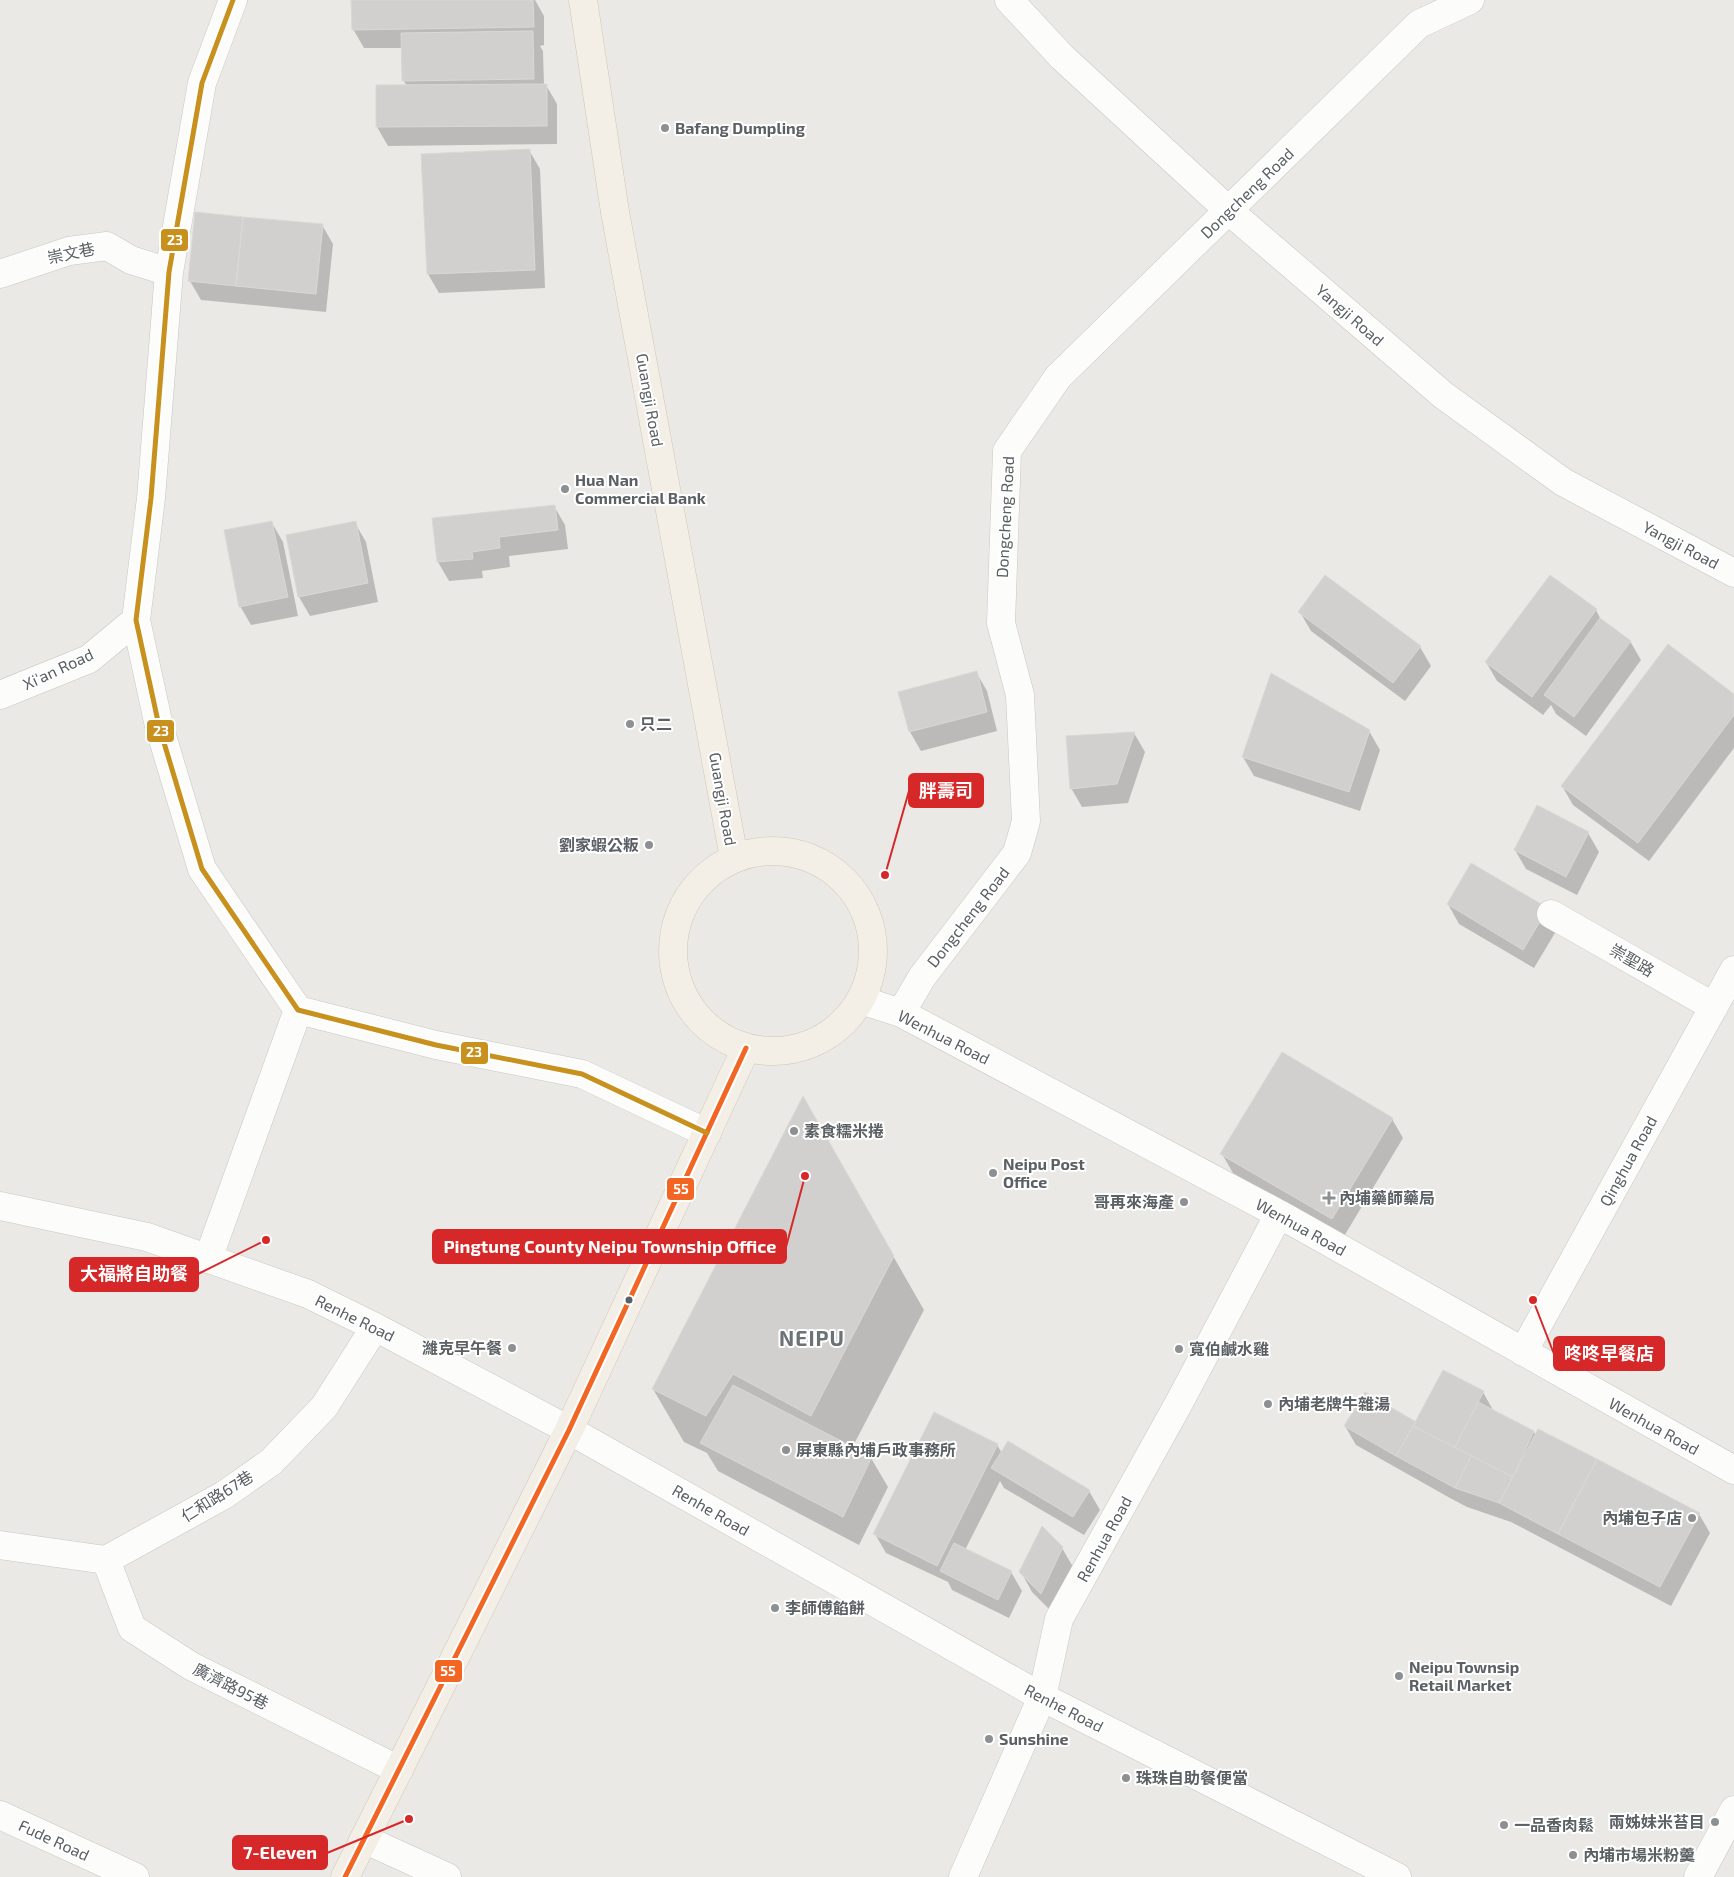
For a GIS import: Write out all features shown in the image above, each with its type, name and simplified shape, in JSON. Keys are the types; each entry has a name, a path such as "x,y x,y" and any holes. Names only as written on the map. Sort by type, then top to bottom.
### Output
{"main road":[{"name":"Guangji Road","path":"583,0 615,212 734,858"},
{"path":"764,851 795,853 824,864 848,884 865,911 873,940 872,972 861,1000 840,1026 812,1044 780,1051 746,1048 714,1032 689,1007 675,975 672,940 682,906 704,877 734,858 764,851"},
{"path":"345,1877 569,1430 746,1048"}],"street":[{"path":"234,0 202,83 169,272 151,498 136,620 159,726 202,869 298,1010 436,1045 582,1074 707,1133"},
{"name":"Yangji Road","path":"1009,0 1062,57 1228,210 1443,394 1563,482 1734,573"},
{"name":"Dongcheng Road","path":"901,1013 922,977 1017,853 1026,821 1020,695 1001,623 1007,451 1058,377 1228,210 1282,160 1419,24 1470,0"},
{"name":"崇文巷","path":"0,274 68,251 107,246 131,260 169,272"},
{"name":"Xi'an Road","path":"0,695 88,659 136,620"},
{"name":"崇聖路","path":"1551,914 1714,1006"},
{"name":"Qinghua Road","path":"1522,1352 1734,970"},
{"name":"Wenhua Road","path":"861,1000 901,1013 1279,1214 1734,1470"},
{"path":"208,1259 298,1010"},
{"name":"Renhe Road","path":"0,1206 147,1237 308,1294 375,1327 569,1430 1042,1697 1397,1877"},
{"name":"Renhua Road","path":"963,1877 1042,1697 1059,1619 1175,1409 1279,1214"},
{"name":"仁和路67巷","path":"106,1560 224,1495 271,1462 324,1407 375,1327"},
{"path":"0,1545 106,1560"},
{"name":"廣濟路95巷","path":"106,1560 132,1628 191,1666 399,1770"},
{"path":"1698,1877 1734,1810"},
{"name":"Fude Road","path":"0,1816 135,1877"},
{"path":"364,1839 448,1877"}],"building":[{"path":"351,0 533,0 534,27 352,30"},
{"path":"533,31 534,79 402,81 401,33"},
{"path":"547,84 547,126 376,127 376,85"},
{"path":"530,149 535,270 427,274 421,154"},
{"path":"195,212 243,217 236,286 188,281"},
{"path":"243,217 323,224 316,294 236,286"},
{"path":"555,505 558,530 499,537 500,548 472,552 473,559 437,562 432,518"},
{"path":"272,521 288,597 239,607 224,530"},
{"path":"356,521 368,583 298,597 286,535"},
{"path":"1325,575 1421,646 1393,683 1298,612"},
{"path":"1550,575 1597,609 1532,697 1485,662"},
{"path":"1600,618 1631,641 1574,717 1544,695"},
{"path":"1668,644 1734,694 1734,715 1638,843 1561,786"},
{"path":"977,671 987,712 909,732 898,692"},
{"path":"1271,673 1370,730 1349,792 1242,757"},
{"path":"1135,732 1117,784 1070,789 1066,736"},
{"path":"1537,805 1589,832 1566,877 1514,850"},
{"path":"1471,863 1548,908 1523,950 1447,904"},
{"path":"1282,1052 1393,1118 1332,1219 1220,1154"},
{"path":"803,1096 894,1256 811,1416 733,1374 706,1416 652,1389"},
{"path":"1443,1370 1484,1391 1455,1447 1413,1426"},
{"name":"屏東縣內埔戶政事務所","path":"733,1385 872,1457 843,1517 700,1443"},
{"path":"1365,1392 1416,1422 1396,1456 1344,1426"},
{"path":"1478,1402 1534,1431 1513,1477 1455,1447"},
{"path":"934,1412 998,1444 937,1566 873,1534"},
{"path":"1413,1426 1471,1456 1455,1488 1396,1456"},
{"path":"1538,1429 1597,1459 1558,1534 1499,1503"},
{"path":"1008,1441 1090,1490 1073,1517 991,1468"},
{"path":"1471,1456 1513,1477 1499,1503 1455,1488"},
{"path":"1597,1459 1700,1513 1660,1587 1558,1534"},
{"path":"1042,1526 1063,1547 1041,1594 1019,1572"},
{"path":"954,1543 1012,1571 998,1600 940,1571"}],"transit line":[{"name":"23","path":"233,0 202,83 169,272 151,498 136,620 159,726 202,869 298,1010 436,1045 582,1074 707,1133"},
{"name":"55","path":"345,1877 569,1430 746,1048"}],"place":[{"name":"Bafang Dumpling","path":"665,128"},
{"name":"Hua Nan Commercial Bank","path":"565,489"},
{"name":"只二","path":"630,724"},
{"name":"劉家蝦公粄","path":"649,845"},
{"name":"胖壽司","path":"885,875"},
{"name":"素食糯米捲","path":"794,1131"},
{"name":"Neipu Post Office","path":"993,1173"},
{"name":"Pingtung County Neipu Township Office","path":"805,1176"},
{"name":"內埔藥師藥局","path":"1329,1198"},
{"name":"哥再來海產","path":"1184,1202"},
{"name":"大福將自助餐","path":"266,1240"},
{"name":"咚咚早餐店","path":"1533,1300"},
{"name":"濰克早午餐","path":"512,1348"},
{"name":"寬伯鹹水雞","path":"1179,1349"},
{"name":"內埔老牌牛雜湯","path":"1268,1404"},
{"name":"屏東縣內埔戶政事務所","path":"786,1450"},
{"name":"內埔包子店","path":"1692,1518"},
{"name":"李師傅餡餅","path":"775,1608"},
{"name":"Neipu Townsip Retail Market","path":"1399,1676"},
{"name":"Sunshine","path":"989,1739"},
{"name":"珠珠自助餐便當","path":"1126,1778"},
{"name":"7-Eleven","path":"409,1819"},
{"name":"兩姊妹米苔目","path":"1715,1822"},
{"name":"一品香肉鬆","path":"1504,1825"},
{"name":"內埔市場米粉羹","path":"1573,1855"}],"district":[{"name":"NEIPU","path":"812,1339"}]}
